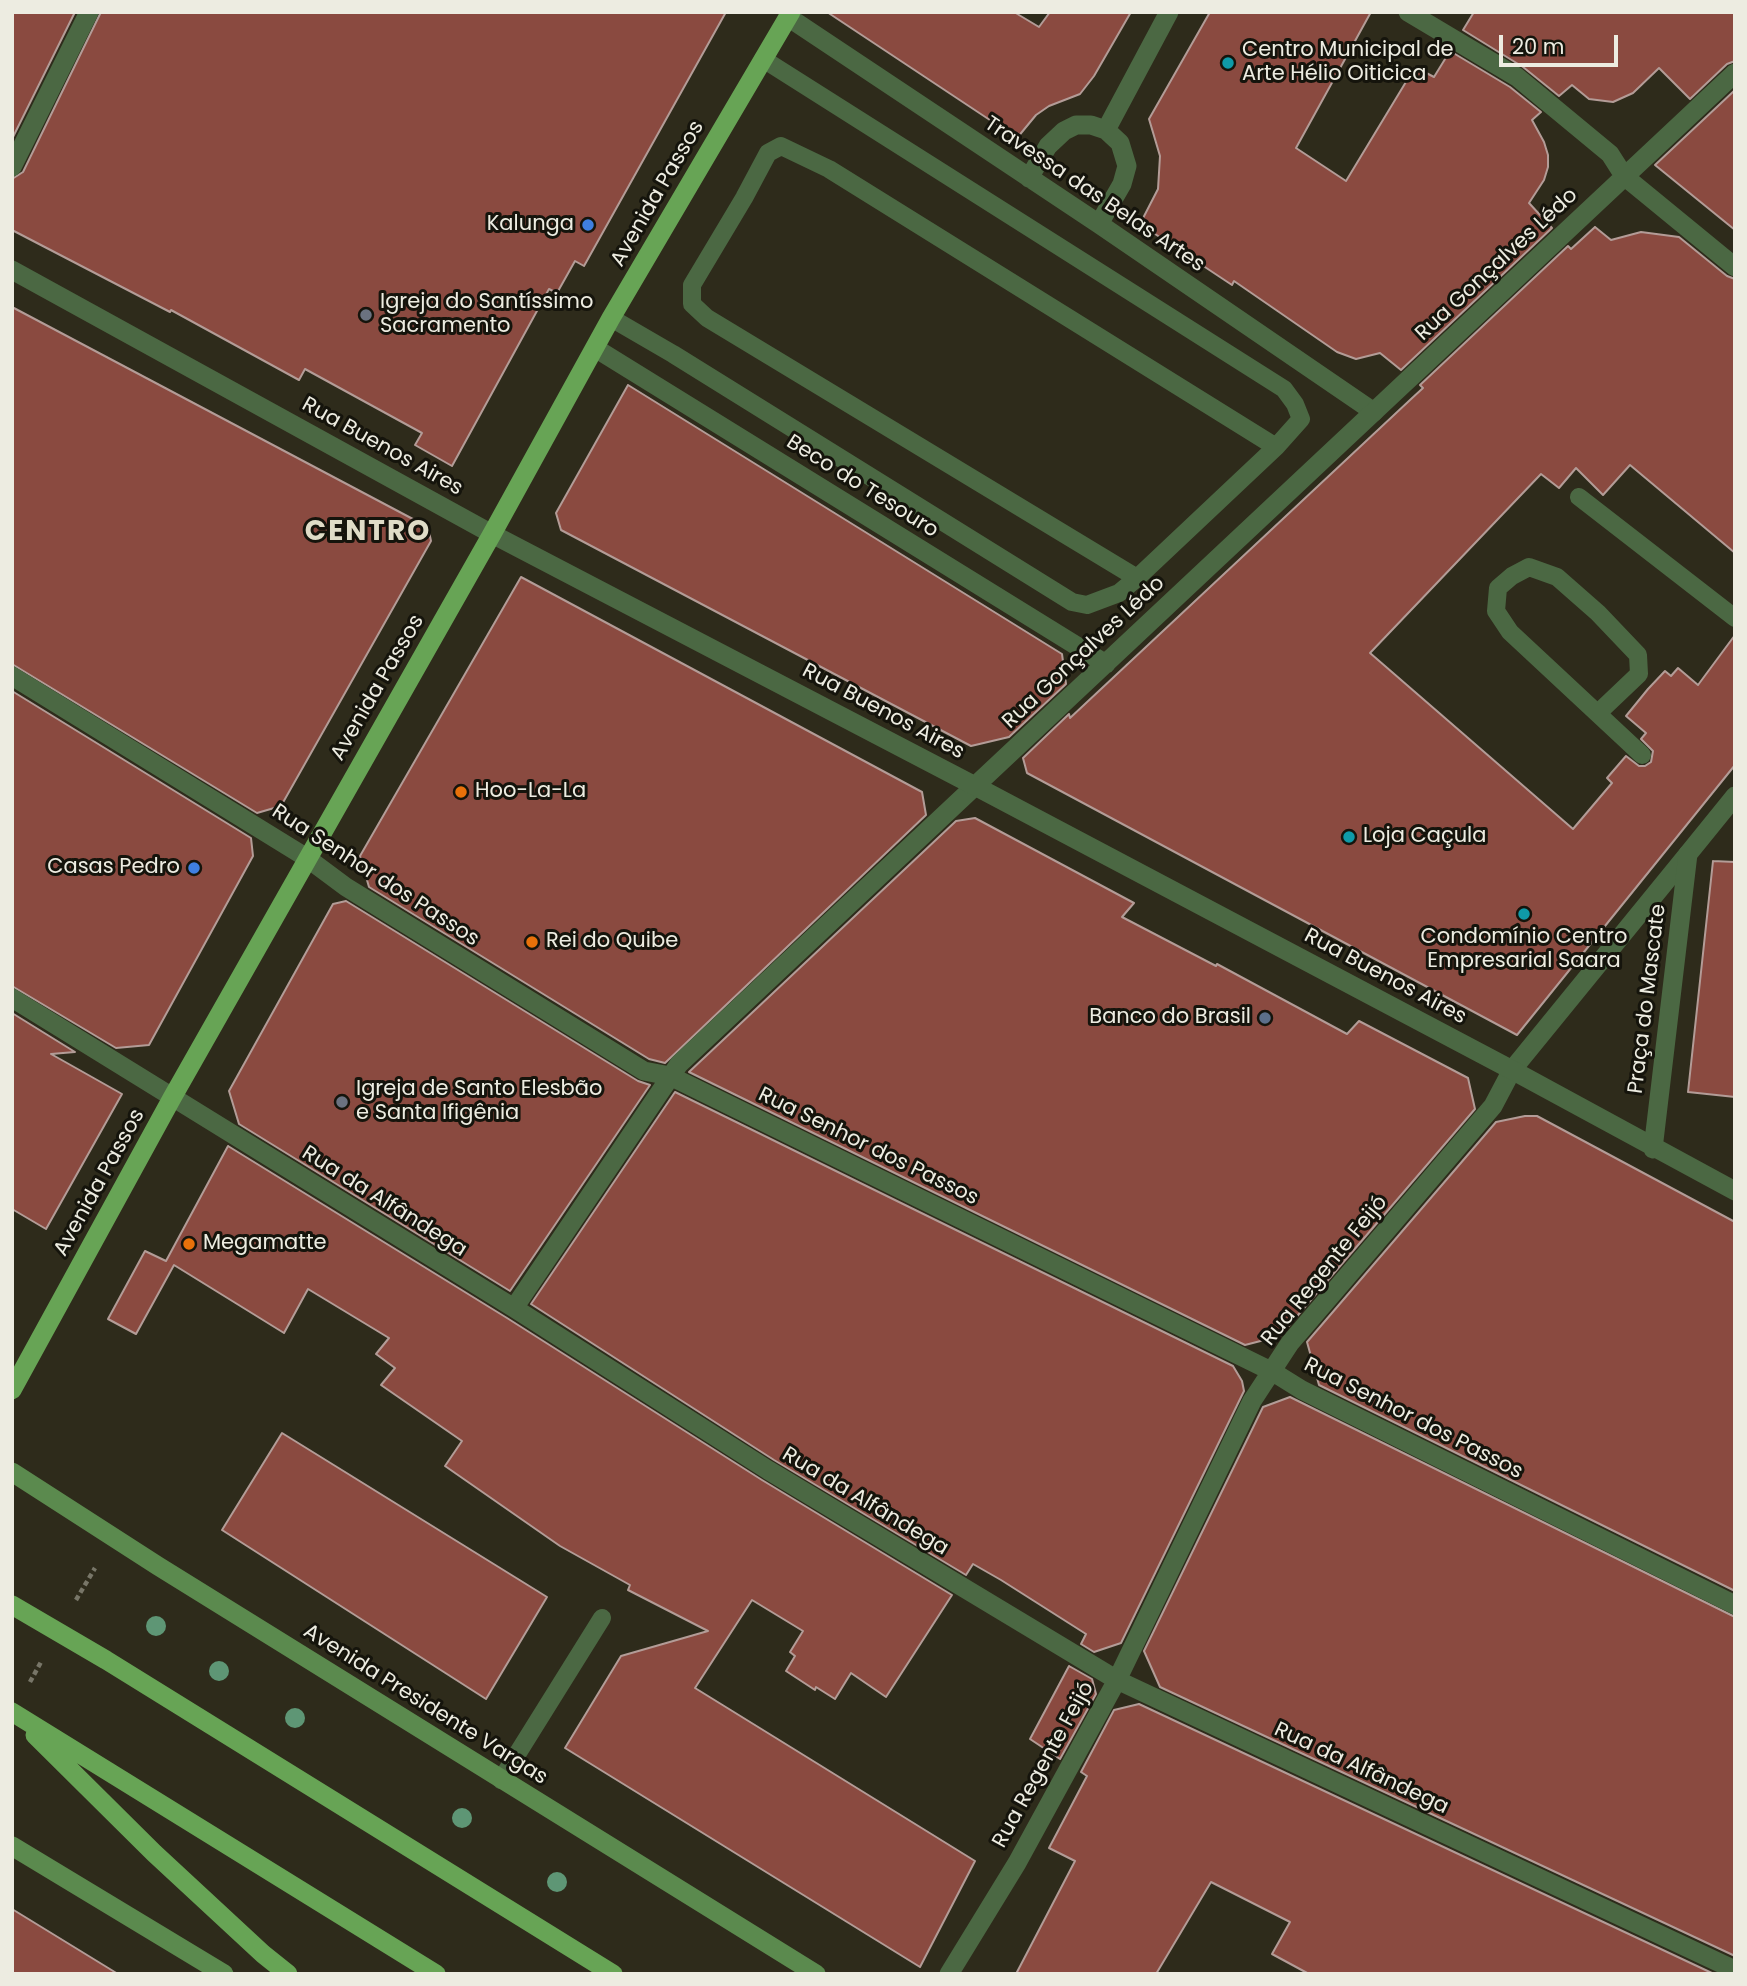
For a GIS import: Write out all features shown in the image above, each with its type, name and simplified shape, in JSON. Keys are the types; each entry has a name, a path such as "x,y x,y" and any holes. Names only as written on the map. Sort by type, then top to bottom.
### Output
{"main road":[{"name":"Avenida Passos","path":"12,1390 172,1098 492,534 611,318 789,15"},
{"name":"Avenida Presidente Vargas","path":"12,1472 501,1780 816,1974"},
{"path":"12,1605 117,1667 612,1974"},
{"path":"12,1712 154,1853 288,1974"},
{"path":"12,1712 436,1974"},
{"path":"12,1846 224,1974"}],"street":[{"path":"12,167 89,12"},
{"path":"1105,130 1169,12"},
{"path":"1408,12 1517,77 1610,154 1625,176 1735,267"},
{"name":"Travessa das Belas Artes","path":"789,15 1374,412"},
{"name":"Rua Gonçalves Lédo","path":"514,1308 678,1064 1735,73"},
{"path":"1029,178 1048,146 1064,131 1076,125 1091,125 1105,130 1119,143 1126,166 1122,184 1099,224"},
{"name":"Rua Buenos Aires","path":"12,270 492,534 975,786 1735,1191"},
{"name":"Beco do Tesouro","path":"595,348 1106,664"},
{"name":"Rua Senhor dos Passos","path":"12,676 644,1071 670,1076 1273,1371 1302,1390 1735,1605"},
{"name":"Rua Regente Feijó","path":"949,1974 1017,1863 1117,1680 1252,1401 1290,1343 1493,1106 1512,1070 1688,855 1711,816 1735,796"},
{"name":"Praça do Mascate","path":"1653,1149 1688,855"},
{"name":"Rua da Alfândega","path":"12,998 514,1308 768,1470 1117,1680 1735,1970"}],"lane":[{"path":"611,318 1072,602 1087,605 1119,593 1137,578 1276,447 1301,419 1295,404 1284,389 763,59"},
{"path":"1137,578 707,317 692,304 692,285 768,153 781,146 830,169 1276,447"},
{"path":"1579,497 1735,618"},
{"path":"1598,713 1639,674 1638,656 1598,613 1557,577 1528,566 1498,588 1496,611 1510,632 1643,755"},
{"path":"501,1780 603,1618"}],"path":[{"path":"76,1600 94,1567"},
{"path":"30,1682 41,1662"}],"building":[{"path":"12,12 75,12 12,139"},
{"path":"101,12 726,12 584,266 575,261 557,293 549,289 452,466 415,445 422,433 305,369 299,380 171,310 170,312 12,230 12,179 23,172"},
{"path":"827,12 1014,12 1039,27 1050,12 1131,12 1094,76 1080,94 1049,106 1036,115 1017,138"},
{"path":"1210,12 1371,12 1296,148 1346,181 1415,67 1434,77 1450,51 1510,87 1541,112 1532,120 1544,142 1548,167 1544,180 1529,203 1552,228 1401,370 1380,353 1356,359 1337,352 1234,281 1232,285 1140,224 1158,189 1160,156 1149,119"},
{"path":"1474,12 1735,12 1735,61 1727,64 1690,99 1659,68 1633,93 1613,102 1589,99 1572,85 1559,96 1523,67 1463,30"},
{"path":"1735,90 1735,230 1655,165"},
{"path":"1595,227 1611,240 1641,232 1679,237 1727,276 1735,279 1735,553 1630,465 1603,495 1576,468 1559,488 1541,474 1370,653 1573,829 1612,783 1607,778 1626,756 1639,766 1651,762 1653,751 1641,739 1646,733 1626,716 1648,689 1665,671 1671,676 1678,668 1698,685 1735,635 1735,765 1517,1035 1027,773 1023,758 1069,714 1070,718 1423,388 1420,385 1568,246 1571,249"},
{"path":"12,307 428,527 431,541 281,806 257,813 12,664"},
{"path":"628,385 1062,654 1066,684 1009,737 971,746 561,530 556,513"},
{"path":"521,577 922,792 926,815 665,1063 649,1059 369,887 360,856"},
{"path":"12,691 251,838 253,856 149,1045 116,1048 12,986"},
{"path":"975,818 1134,903 1122,917 1216,966 1217,964 1347,1034 1359,1021 1468,1078 1475,1109 1280,1336 1245,1345 689,1072 956,821"},
{"path":"1713,861 1735,862 1735,1097 1688,1092"},
{"path":"346,901 638,1081 650,1085 510,1291 239,1124 229,1091 333,904"},
{"path":"12,1013 75,1052 51,1054 122,1094 46,1229 12,1209"},
{"path":"675,1092 1233,1366 1242,1381 1244,1391 1121,1643 1094,1652 1081,1644 1086,1634 1001,1580 973,1564 966,1575 774,1460 531,1304"},
{"path":"1537,1116 1735,1222 1735,1591 1319,1385 1307,1342 1496,1122"},
{"path":"228,1146 507,1318 762,1480 952,1595 886,1697 851,1673 835,1699 816,1687 815,1690 786,1671 795,1656 790,1652 803,1631 752,1600 695,1688 975,1861 920,1967 565,1748 621,1656 708,1631 628,1590 630,1585 560,1546 445,1466 462,1441 381,1385 395,1368 376,1354 389,1338 308,1289 284,1333 174,1265 136,1334 108,1319 145,1251 166,1261"},
{"path":"1290,1397 1735,1617 1735,1956 1160,1687 1144,1651 1263,1407"},
{"path":"282,1433 547,1597 486,1699 222,1530"},
{"path":"1069,1666 1092,1679 1096,1694 1060,1759 1030,1739"},
{"path":"1139,1704 1714,1974 1309,1974 1272,1954 1290,1922 1211,1882 1156,1974 1016,1974 1075,1861 1049,1848 1087,1776 1081,1772 1114,1710"},
{"path":"12,1909 118,1974 12,1974"}],"place":[{"name":"Centro Municipal de Arte Hélio Oiticica","path":"1228,63"},
{"name":"Kalunga","path":"588,225"},
{"name":"Igreja do Santíssimo Sacramento","path":"366,315"},
{"name":"Hoo-La-La","path":"461,792"},
{"name":"Loja Caçula","path":"1349,837"},
{"name":"Casas Pedro","path":"194,868"},
{"name":"Condomínio Centro Empresarial Saara","path":"1524,914"},
{"name":"Rei do Quibe","path":"532,942"},
{"name":"Banco do Brasil","path":"1265,1018"},
{"name":"Igreja de Santo Elesbão e Santa Ifigênia","path":"342,1102"},
{"name":"Megamatte","path":"189,1244"}],"district":[{"name":"CENTRO","path":"368,533"}]}
